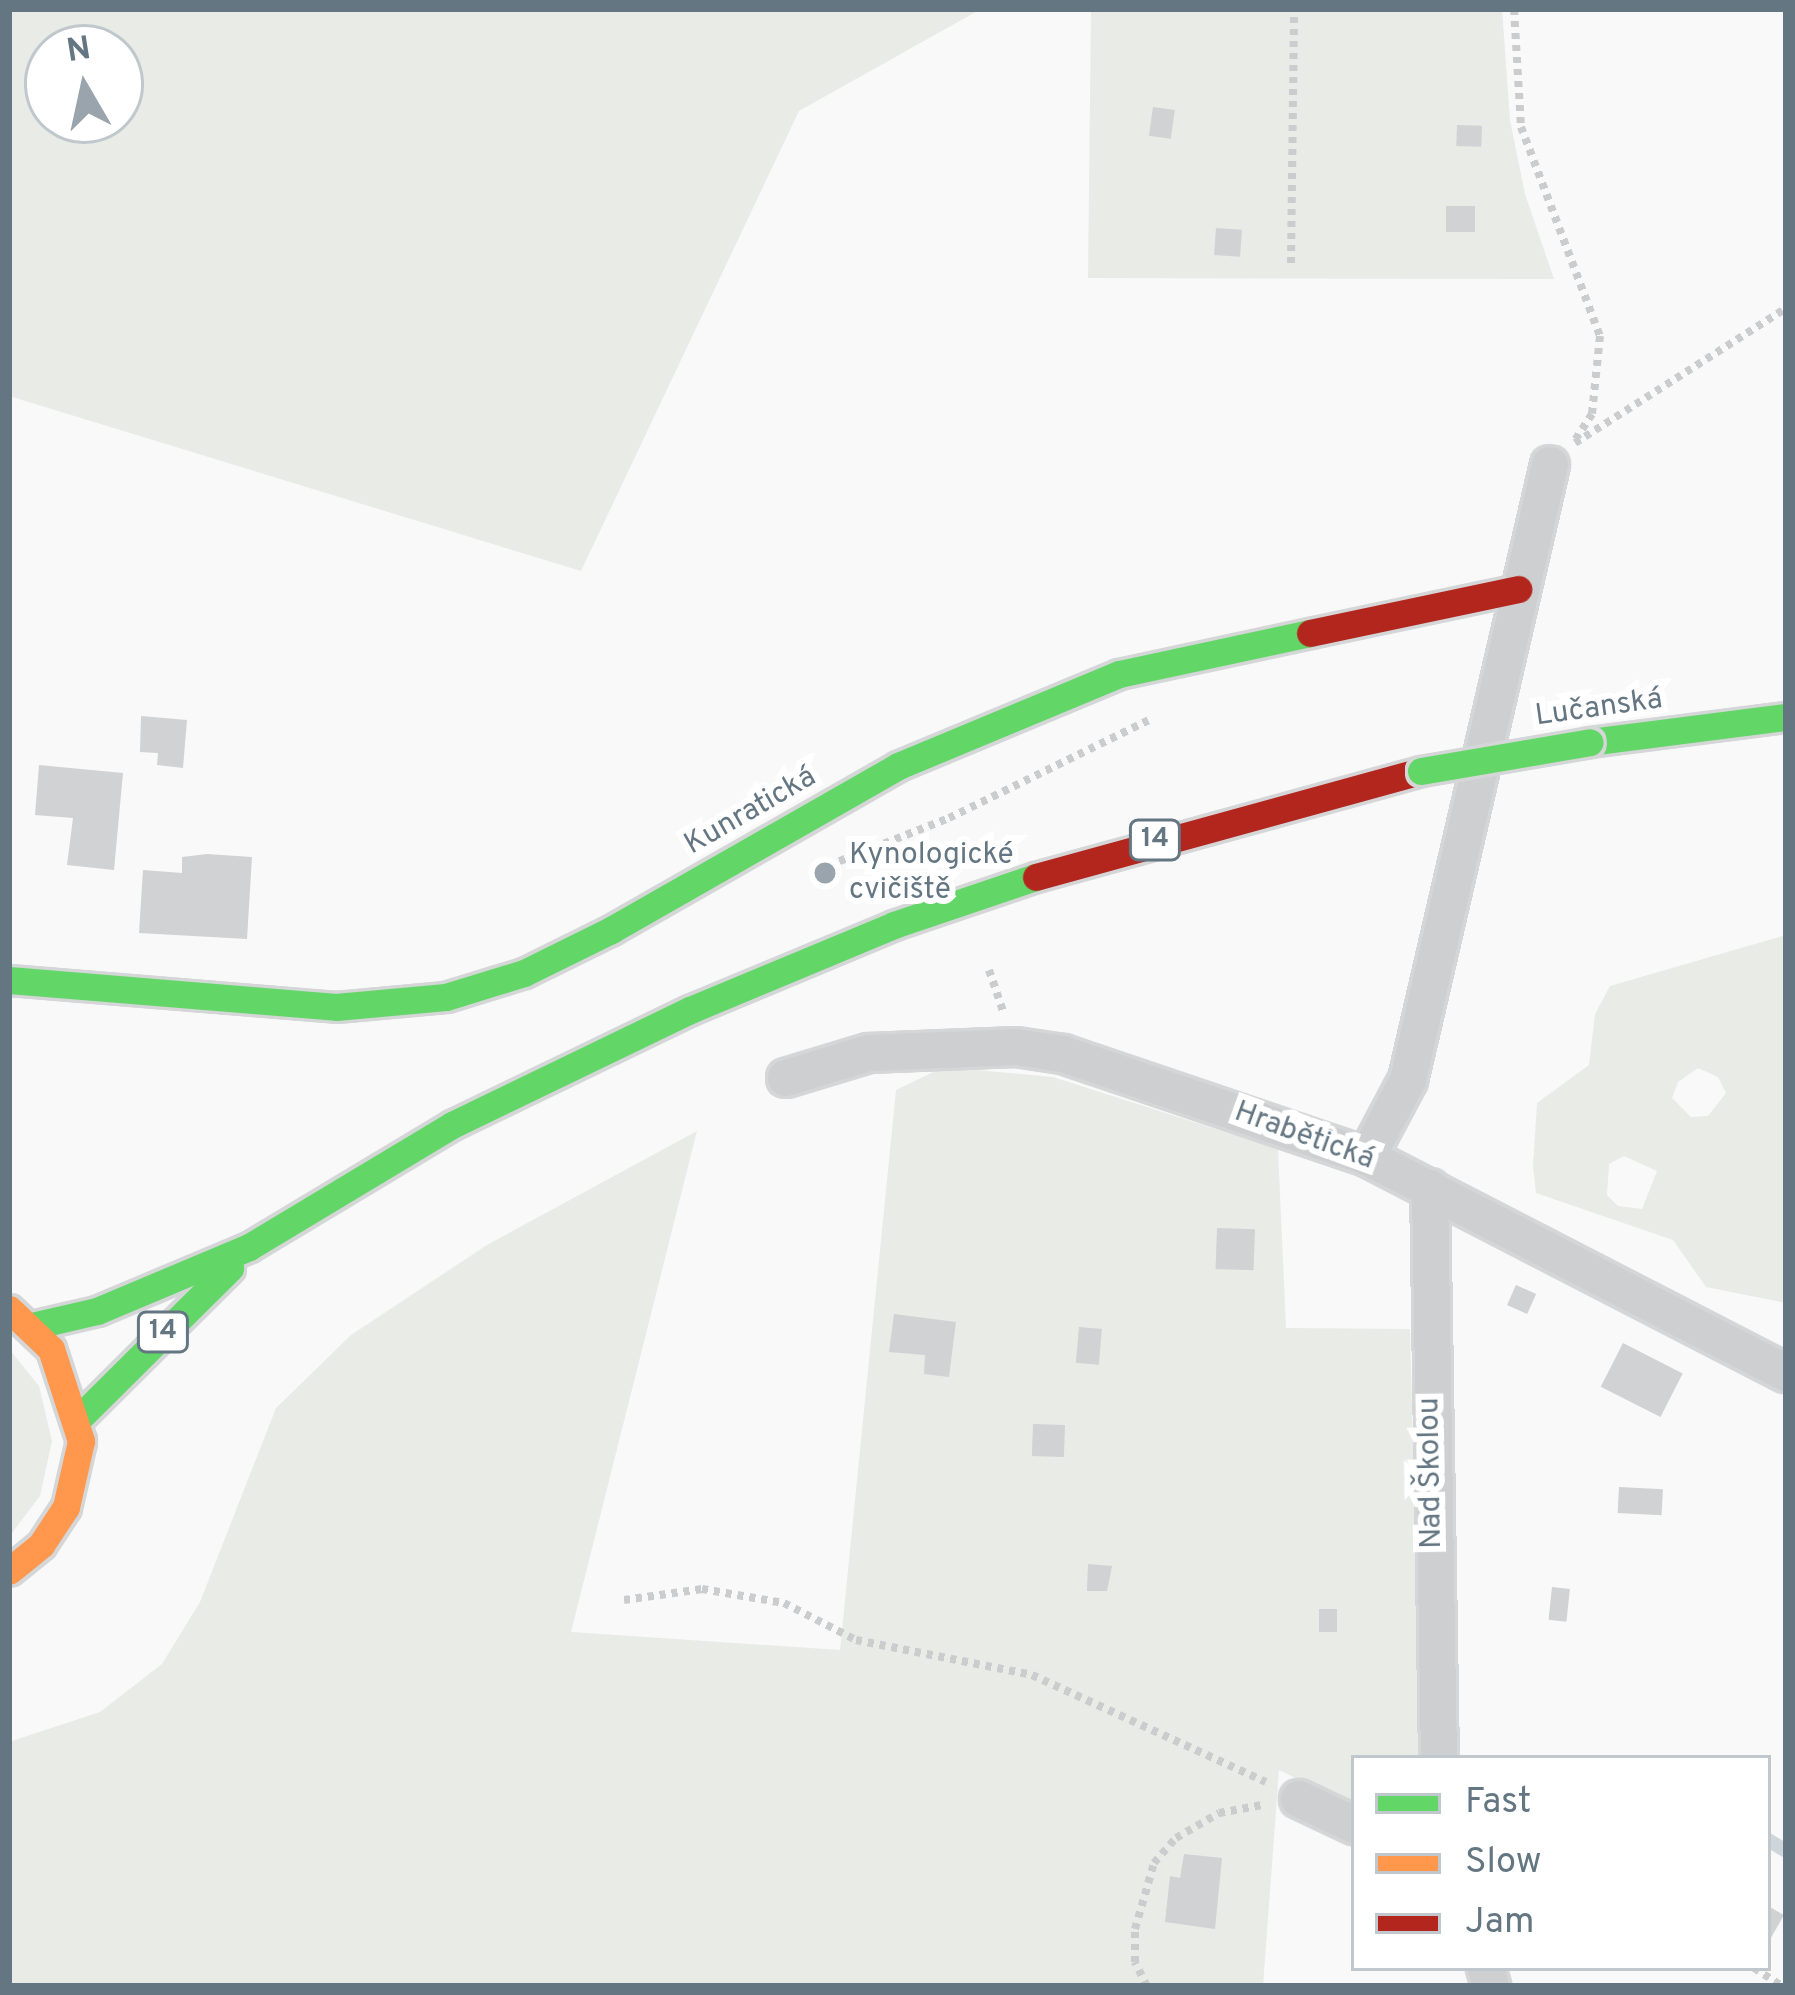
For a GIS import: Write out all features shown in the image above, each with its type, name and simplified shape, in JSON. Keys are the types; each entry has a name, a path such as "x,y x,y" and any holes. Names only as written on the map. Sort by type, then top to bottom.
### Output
{"main road":[{"name":"Kunratická","path":"9,980 336,1007 446,997 524,973 611,930 898,766 1119,674 1518,589"},
{"name":"Lučanská","path":"249,1247 452,1125 690,1010 894,925 1098,856 1421,772 1590,742 1786,717"},
{"name":"14","path":"32,1327 97,1311 249,1247"},
{"name":"14","path":"79,1418 249,1247"},
{"path":"9,1309 51,1349 79,1418 79,1463 66,1507 41,1545 9,1571"}],"street":[{"path":"1367,1157 1408,1080 1550,465"},
{"name":"Hrabětická","path":"786,1078 869,1053 1016,1047 1063,1054 1367,1157 1786,1373"},
{"name":"Nad Školou","path":"1430,1188 1439,1755"},
{"path":"1299,1799 1351,1825"}],"path":[{"path":"1291,263 1294,9"},
{"path":"1514,9 1521,127 1600,336 1592,414 1573,444 1786,308"},
{"path":"824,868 949,818"},
{"path":"624,1600 702,1589 764,1600 856,1640 1032,1676 1299,1799"},
{"path":"1147,1986 1136,1962 1135,1929 1154,1863 1176,1838 1220,1813 1299,1799"}],"shaded area":[{"path":"9,9 981,9 799,111 581,571 9,396"},
{"path":"1091,9 1502,9 1510,120 1525,194 1554,279 1088,278"},
{"path":"1786,935 1786,1303 1706,1287 1673,1240 1536,1193 1537,1103 1589,1065 1595,1014 1610,986","holes":["1698,1068 1718,1077 1726,1093 1708,1116 1691,1117 1672,1098 1678,1082","1624,1156 1657,1171 1642,1209 1618,1206 1607,1195 1609,1164"]},
{"path":"944,1067 1053,1077 1278,1149 1286,1328 1410,1329 1421,1755 1351,1755 1351,1805 1279,1770 1263,1986 9,1986 9,1742 100,1712 162,1664 200,1602 276,1408 351,1335 487,1245 697,1131 571,1632 840,1650 896,1090"},
{"path":"9,1349 39,1386 52,1441 40,1496 9,1537"}],"building":[{"path":"1153,107 1175,110 1171,139 1149,136"},
{"path":"1457,125 1482,126 1481,147 1456,146"},
{"path":"1446,206 1475,206 1475,232 1446,232"},
{"path":"1216,228 1242,230 1240,257 1214,255"},
{"path":"141,716 187,720 183,768 157,765 158,753 140,752"},
{"path":"39,765 123,773 114,870 67,865 73,818 35,815"},
{"path":"182,857 252,857 247,939 139,933 143,870 182,873"},
{"path":"1217,1228 1255,1229 1254,1270 1216,1269"},
{"path":"1516,1285 1536,1294 1527,1314 1507,1305"},
{"path":"894,1314 956,1322 949,1377 924,1374 925,1355 889,1352"},
{"path":"1079,1327 1102,1329 1099,1365 1076,1363"},
{"path":"1623,1343 1683,1373 1660,1417 1601,1387"},
{"path":"1033,1424 1065,1425 1064,1457 1032,1456"},
{"path":"1619,1487 1663,1489 1662,1515 1618,1513"},
{"path":"1088,1564 1112,1566 1107,1591 1087,1591"},
{"path":"1552,1587 1570,1589 1566,1622 1549,1620"},
{"path":"1319,1609 1337,1609 1337,1632 1319,1632"},
{"path":"1184,1854 1222,1858 1215,1929 1165,1922 1170,1876 1180,1878"},
{"path":"1771,1908 1784,1915 1771,1938"}],"waterway":[{"path":"1771,1842 1786,1851"}],"traffic: fast":[{"path":"9,980 336,1007 446,997 524,973 611,930 898,766 1119,674 1310,633"},
{"path":"1590,742 1786,717"},
{"path":"1421,771 1590,742"},
{"path":"32,1326 97,1311 249,1247 452,1125 690,1010 894,925 1036,877"},
{"path":"79,1418 230,1268"}],"traffic: slow":[{"path":"9,1309 51,1349 81,1441 66,1507 41,1545 9,1571"}],"traffic: jam":[{"path":"1310,633 1518,589"},
{"path":"1036,877 1421,771"}],"place":[{"name":"Kynologické cvičiště","path":"825,873"}]}
